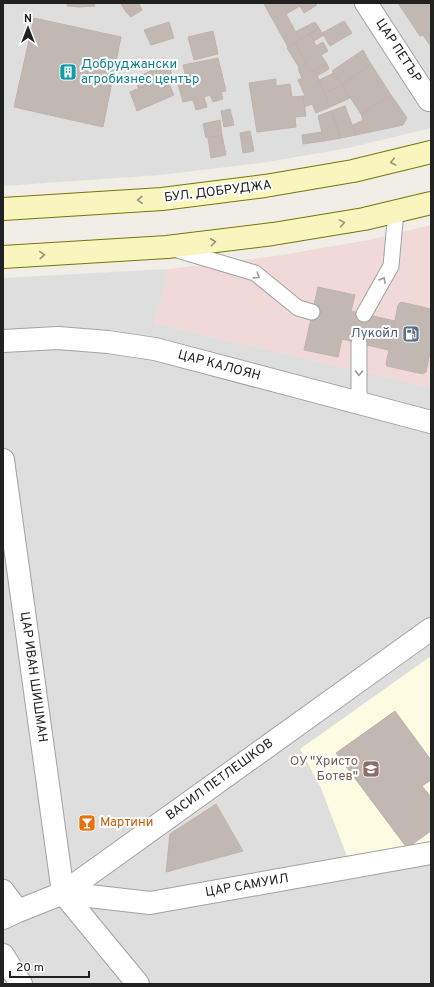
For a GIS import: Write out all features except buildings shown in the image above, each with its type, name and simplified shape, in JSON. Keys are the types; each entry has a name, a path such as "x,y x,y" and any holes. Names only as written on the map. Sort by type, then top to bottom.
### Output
{"main road":[{"name":"БУЛ. ДОБРУДЖА","path":"3,209 162,199 265,186 353,171 431,152"},
{"path":"3,257 167,248 273,234 364,219 428,205"}],"street":[{"name":"ЦАР ПЕТЪР","path":"366,3 429,100"},
{"name":"ЦАР КАЛОЯН","path":"3,341 58,338 108,342 155,349 431,422"},
{"name":"ЦАР ИВАН ШИШМАН","path":"3,460 63,893"},
{"name":"ВАСИЛ ПЕТЛЕШКОВ","path":"11,915 63,893 431,629"},
{"name":"ЦАР САМУИЛ","path":"63,893 150,903 431,853"},
{"path":"3,891 11,915"},
{"path":"63,893 138,984"},
{"path":"3,955 21,984"}],"lane":[{"path":"364,314 391,266 396,211"},
{"path":"167,248 255,273 298,308 312,312"},
{"path":"359,343 359,402"}],"shaded area":[{"path":"3,3 431,3 431,128 348,148 261,163 160,175 3,186"},
{"path":"431,225 431,388 154,323 169,269 276,256 369,240"},
{"path":"169,269 154,323 431,388 431,984 3,984 3,278"},
{"name":"ОУ \"Христо Ботев\"","path":"431,656 431,843 348,859 321,788 300,749"}],"place":[{"name":"Добруджански агробизнес център","path":"68,72"},
{"name":"Лукойл","path":"411,334"},
{"name":"ОУ \"Христо Ботев\"","path":"371,769"},
{"name":"Мартини","path":"87,823"}]}
